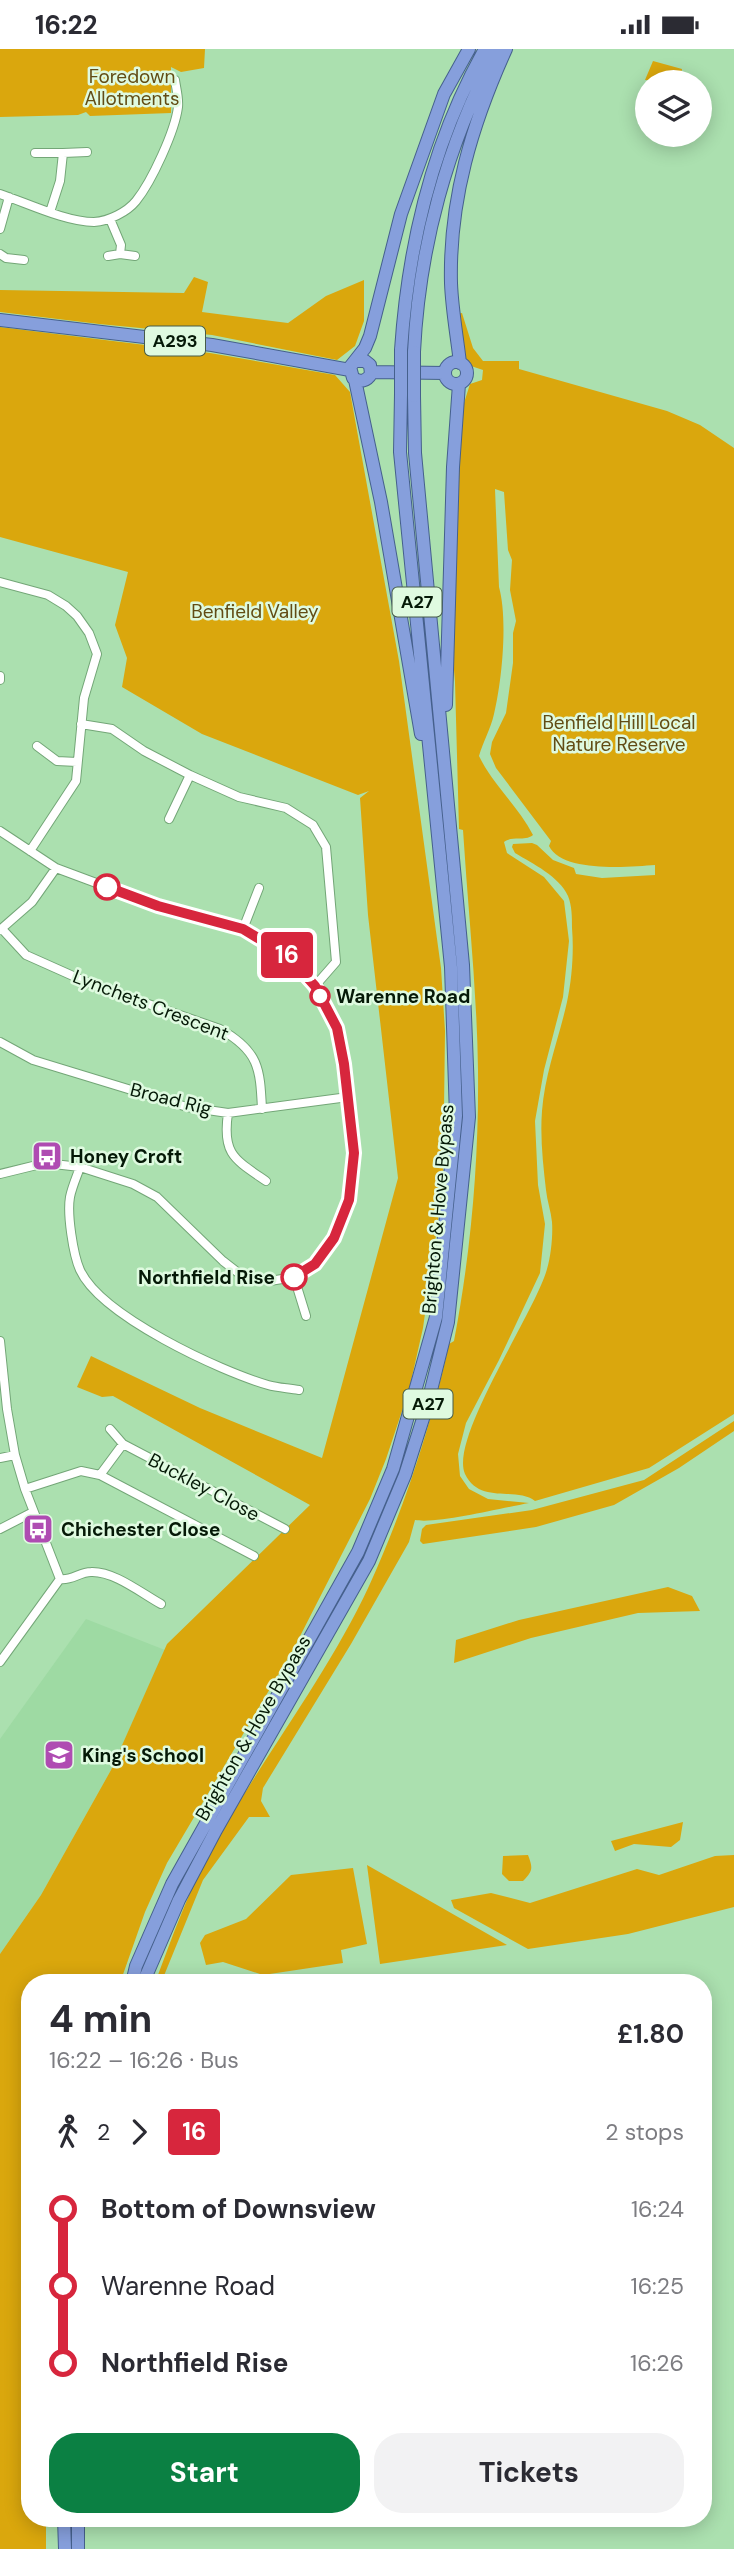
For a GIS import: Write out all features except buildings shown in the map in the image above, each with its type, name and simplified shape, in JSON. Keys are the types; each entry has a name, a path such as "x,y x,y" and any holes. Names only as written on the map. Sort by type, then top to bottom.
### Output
{"highway":[{"path":"354,370 370,336 401,214 444,94 469,49"},
{"name":"Brighton & Hove Bypass","path":"134,1974 172,1884 358,1552 393,1469 436,1317 456,1116 451,967 400,453 407,395 409,273 426,194 448,128 467,80 485,49"},
{"name":"Brighton & Hove Bypass","path":"408,351 434,215 455,142 476,89 498,49"},
{"path":"445,373 449,382 459,384 467,373 460,363 455,338 451,283 454,216 468,145 487,90 506,49"},
{"name":"A293","path":"0,320 212,345 354,370"},
{"path":"354,370 367,362 371,372"},
{"path":"445,373 450,364 460,363"},
{"path":"354,370 365,380 371,372"},
{"name":"A27","path":"354,370 381,502 434,810"},
{"path":"371,372 445,373"},
{"name":"A27","path":"444,762 453,467 459,384"},
{"name":"Brighton & Hove Bypass","path":"147,1974 179,1899 369,1561 405,1475 428,1406 448,1322 469,1117 463,965 415,453 407,395"},
{"path":"64,2527 65,2549"},
{"path":"78,2527 78,2549"}],"street":[{"path":"0,229 4,196 50,212 91,222 110,219 135,202 156,167 176,117 179,104 175,80"},
{"path":"35,153 87,152"},
{"path":"50,212 60,181 63,153"},
{"path":"110,219 121,245 120,254"},
{"path":"0,255 24,260"},
{"path":"108,256 135,256"},
{"path":"0,582 48,595 77,616 89,633 97,654 84,698 76,781 30,851"},
{"path":"81,724 112,729 144,751 190,775 239,797 286,808 313,825 326,847 336,962 315,986"},
{"path":"37,746 57,761 77,762"},
{"path":"169,819 190,775"},
{"path":"0,831 56,868 158,906 243,929 288,956 315,986 337,1028 354,1153 349,1200 334,1238 315,1264 294,1277 270,1281 241,1275 157,1197 133,1184 80,1167 45,1163 0,1174"},
{"path":"1,930 32,902 56,868"},
{"path":"243,929 259,888"},
{"name":"Lynchets Crescent","path":"1,930 26,955 91,984 220,1028 239,1039 260,1072 262,1109"},
{"name":"Broad Rig","path":"0,1042 46,1064 187,1107 228,1113 348,1097"},
{"path":"228,1113 226,1144 230,1152 266,1181"},
{"path":"80,1167 70,1199 72,1233 80,1271 100,1297 141,1327 238,1375 271,1386 299,1390"},
{"path":"294,1277 306,1316"},
{"path":"0,1341 15,1455 33,1512 60,1579"},
{"name":"Buckley Close","path":"110,1429 122,1444 285,1529"},
{"path":"100,1475 122,1444"},
{"path":"0,1458 15,1455"},
{"path":"25,1489 81,1471 100,1475 254,1556"},
{"path":"0,1529 33,1512"},
{"path":"60,1579 66,1580 91,1572 102,1573 161,1604"},
{"path":"0,1662 60,1579"}],"shaded area":[{"name":"King's School","path":"86,1619 165,1650 111,1770 41,1895 0,1954 0,1739"}],"green space":[{"name":"Foredown Allotments","path":"0,49 205,49 204,68 181,72 171,67 171,113 90,116 86,112 78,115 0,117"},
{"path":"653,61 682,69 682,70 649,70"},
{"path":"194,277 208,282 202,312 288,323 326,296 364,280 364,321 355,346 337,360 212,335 0,312 0,290 184,293"},
{"name":"Benfield Hill Local Nature Reserve","path":"462,313 473,348 483,361 519,361 519,369 667,411 700,425 734,448 734,1414 649,1468 535,1501 518,1495 480,1489 465,1474 463,1457 469,1433 495,1374 539,1289 548,1264 552,1239 543,1160 542,1111 546,1083 570,984 573,955 572,912 568,896 558,882 515,853 512,847 513,844 537,845 553,860 574,868 576,874 602,878 655,875 655,865 597,866 567,861 556,855 549,846 551,841 496,768 490,754 492,742 506,713 516,621 510,590 512,560 508,550 504,492 495,489 503,650 494,714 479,756 533,835 504,842 507,853 544,877 564,901 569,941 563,997 544,1070 535,1121 538,1185 545,1224 540,1273 466,1423 458,1454 460,1476 469,1489 488,1499 529,1503 454,1518 415,1520 409,1542 351,1644 263,1788 261,1801 270,1817 249,1817 203,1880 165,1974 158,1974 182,1911 207,1858 335,1651 369,1586 405,1497 425,1436 449,1344 454,1341 460,1308 475,1172 478,1070 463,830 459,829 451,635 455,498 464,403 470,384 482,380 483,370 471,366 462,352 456,314"},
{"name":"Benfield Valley","path":"0,327 210,353 335,375 350,392 399,661 441,968 445,1031 443,1185 423,1328 409,1390 370,1499 294,1648 167,1863 145,1912 123,1974 21,1974 21,2527 46,2527 46,2549 0,2549 0,1954 41,1895 111,1770 167,1644 310,1505 113,1396 102,1397 77,1387 91,1356 200,1408 322,1458 398,1178 368,915 360,798 369,791 358,795 202,734 122,687 127,658 115,625 128,572 0,537"},
{"path":"734,1421 734,1431 679,1468 614,1505 536,1527 423,1544 420,1541 422,1529 426,1525 532,1510 644,1480"},
{"path":"668,1587 692,1596 700,1611 638,1613 531,1638 454,1663 456,1640 519,1620"},
{"path":"683,1822 680,1840 671,1847 634,1844 615,1851 611,1841"},
{"path":"528,1855 531,1869 523,1881 509,1881 502,1874 503,1856"},
{"path":"734,1855 734,1907 628,1934 528,1949 454,1908 451,1900 491,1893 530,1903 637,1869 659,1875 715,1856"},
{"path":"367,1865 507,1945 380,1964"},
{"path":"353,1868 367,1944 341,1950 343,1963 270,1974 260,1974 223,1962 206,1965 200,1943 205,1935 246,1919 291,1875"}],"bus line":[{"name":"16","path":"107,887 158,906 243,929 288,956 315,986 337,1028 354,1153 349,1200 334,1238 315,1264 294,1277"}],"place":[{"name":"Warenne Road","path":"320,996"},
{"name":"Honey Croft","path":"47,1156"},
{"name":"Northfield Rise","path":"294,1277"},
{"name":"Chichester Close","path":"38,1529"},
{"name":"King's School","path":"59,1755"}]}
